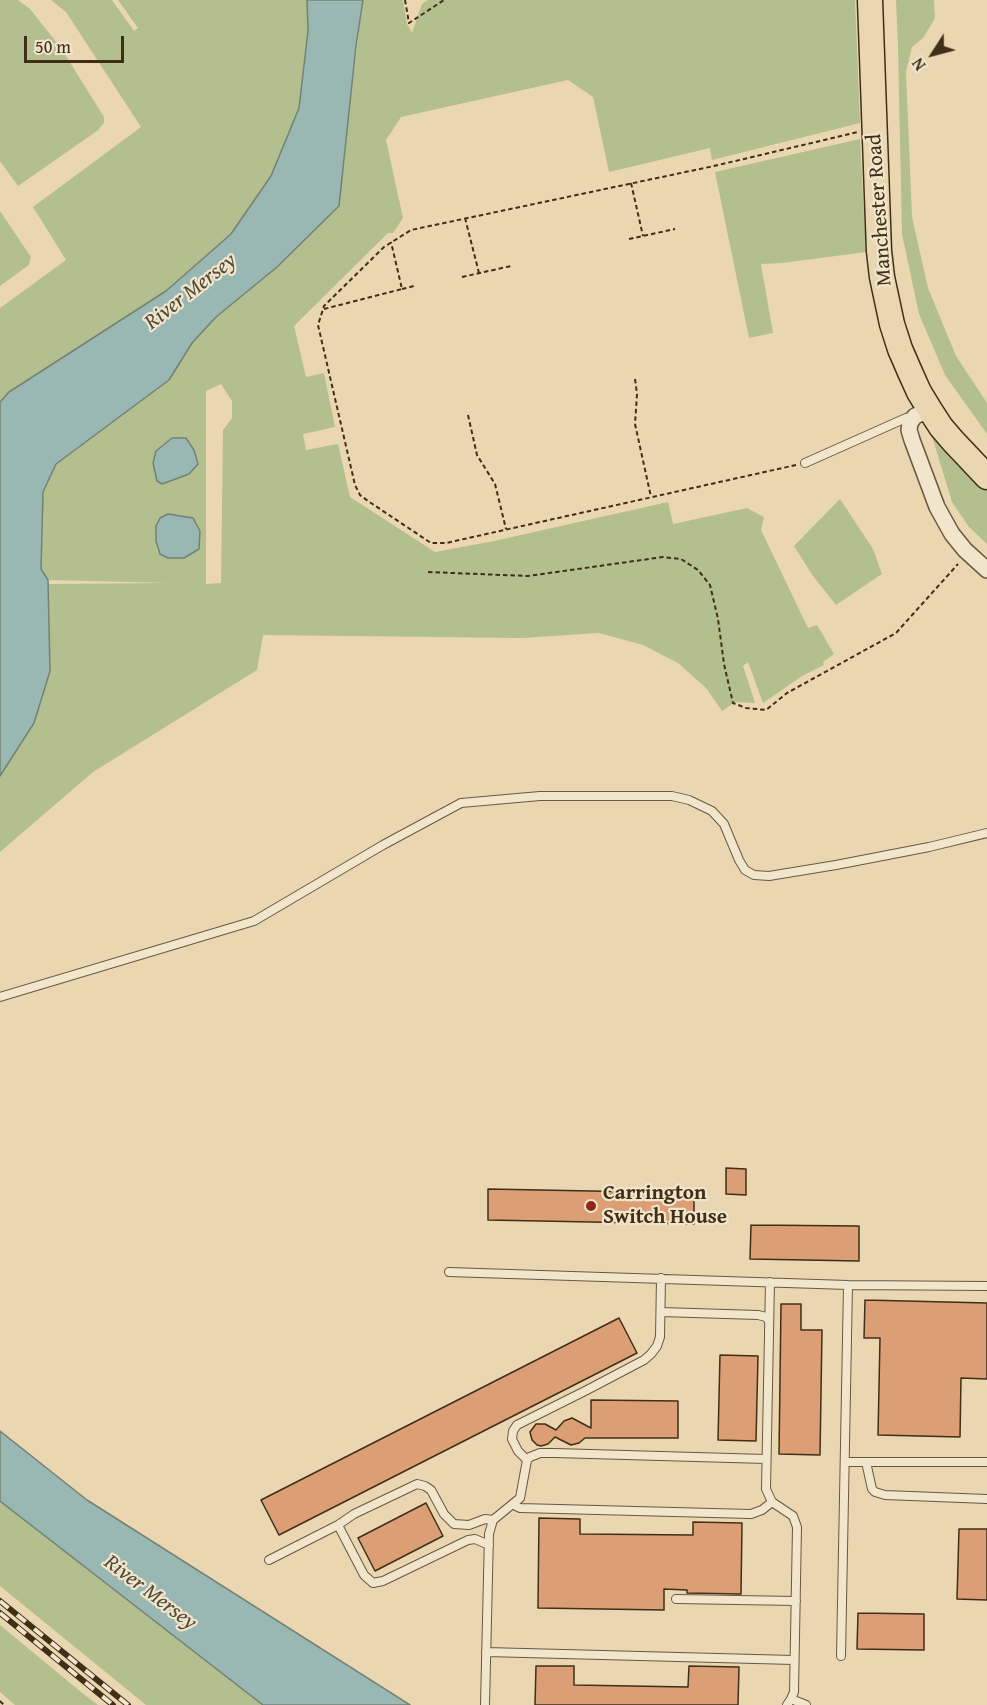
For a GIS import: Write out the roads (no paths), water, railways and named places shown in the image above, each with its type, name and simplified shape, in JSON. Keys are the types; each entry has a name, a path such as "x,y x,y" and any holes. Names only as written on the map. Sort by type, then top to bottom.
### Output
{"main road":[{"name":"Manchester Road","path":"870,0 878,224 882,277 892,324 919,392 923,413 947,434 987,477"}],"street":[{"path":"923,413 910,423 909,430 937,507 952,534 987,570"}],"lane":[{"path":"805,463 906,418 923,413"},
{"path":"0,997 254,921 383,844 461,803 540,796 672,796 681,798 712,811 724,824 745,870 754,875 769,876 929,847 987,833"},
{"path":"449,1272 849,1285 987,1286"},
{"path":"527,1460 518,1451 512,1439 517,1425 644,1360 657,1346 660,1337 661,1278"},
{"path":"770,1282 766,1489 772,1502 793,1516 796,1523 794,1692 789,1702 806,1705"},
{"path":"841,1656 849,1285"},
{"path":"661,1312 762,1316 770,1321"},
{"path":"485,1705 489,1534 494,1520 520,1498 527,1460 534,1454 540,1453 766,1459"},
{"path":"845,1462 987,1462"},
{"path":"866,1462 875,1492 885,1495 987,1499"},
{"path":"269,1560 338,1525 354,1514 417,1484 431,1490 444,1514 454,1524 469,1525 485,1519 494,1520"},
{"path":"514,1505 520,1508 751,1514 762,1510 772,1502"},
{"path":"338,1525 364,1575 373,1583 383,1581 468,1540 475,1539 489,1545"},
{"path":"676,1599 796,1601"},
{"path":"486,1652 794,1660"}],"water":[{"name":"River Mersey","path":"307,0 363,0 339,206 277,267 216,317 192,343 169,380 56,464 43,492 41,569 48,580 50,671 34,723 0,776 0,402 9,392 166,291 231,234 271,176 299,108 308,31"},
{"path":"172,438 186,438 194,450 198,464 189,474 162,484 157,481 153,463 156,451"},
{"path":"168,514 193,518 200,531 199,549 184,558 168,558 160,554 156,541 156,526 160,518"},
{"name":"River Mersey","path":"0,1431 87,1500 410,1705 263,1705 0,1501"}],"railway":[{"path":"0,1601 128,1705"},
{"path":"0,1613 113,1705"}],"place":[{"name":"Carrington Switch House","path":"591,1206"}]}
